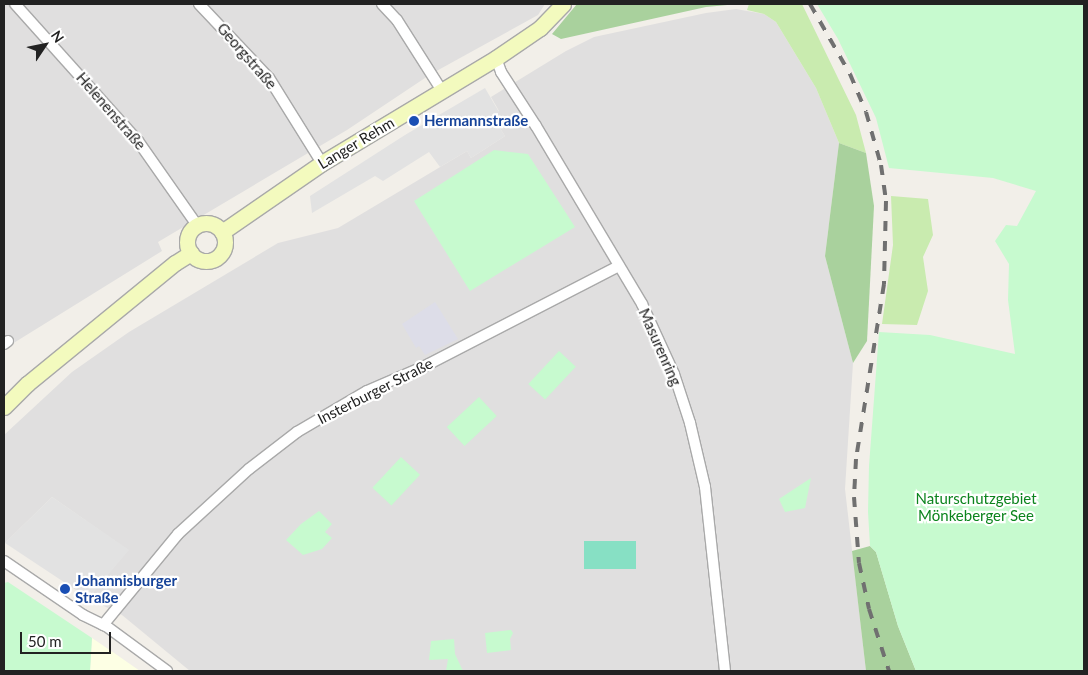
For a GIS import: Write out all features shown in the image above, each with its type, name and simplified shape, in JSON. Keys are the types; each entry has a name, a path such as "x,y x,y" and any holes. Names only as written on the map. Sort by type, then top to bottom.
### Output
{"street":[{"name":"Helenenstraße","path":"15,4 138,141 197,225"},
{"name":"Georgstraße","path":"199,4 269,78 322,163"},
{"path":"382,4 397,20 442,91"},
{"name":"Langer Rehm","path":"222,232 322,163 496,58 540,28 563,4"},
{"name":"Masurenring","path":"496,58 502,72 642,304 674,374 690,423 705,487 725,671"},
{"path":"214,224 222,232 226,243 217,258 206,261 194,257 190,253 187,240 189,234 197,225 214,224"},
{"path":"4,406 27,384 175,262 190,253"},
{"name":"Insterburger Straße","path":"103,625 178,534 249,469 297,432 367,391 425,366 619,266"},
{"path":"4,562 83,615 103,625 167,671"}],"shaded area":[{"path":"4,4 545,4 538,15 431,74 347,130 158,242 162,251 4,349"},
{"path":"736,9 764,14 776,22 816,88 839,143 825,256 853,363 845,489 866,671 190,671 122,615 88,598 128,550 52,497 4,542 4,435 72,372 129,332 278,243 338,228 467,151 471,158 505,136 492,116 499,111 491,97 566,51 594,37 706,13"},
{"path":"485,88 499,112 492,116 505,136 471,158 467,151 440,167 429,152 383,181 375,176 312,213 310,196 405,135"},
{"path":"435,302 458,339 425,355 419,346 416,348 402,324"},
{"path":"52,497 129,550 88,598 5,543"},
{"path":"92,638 117,655 140,671 90,671"}],"green space":[{"path":"577,4 738,4 706,7 561,39 552,34"},
{"path":"749,4 802,4 856,115 866,153 839,143 816,88 776,22 764,14 747,10"},
{"name":"Naturschutzgebiet Mönkeberger See","path":"817,4 1084,4 1084,671 916,671 898,626 876,552 870,546 868,512 869,466 879,332 930,335 1015,354 1008,300 1009,264 995,241 1006,225 1017,226 1036,191 993,178 889,168 876,118 838,39"},
{"path":"839,143 866,153 874,206 867,341 853,363 825,256"},
{"path":"494,150 528,154 575,227 470,291 414,201"},
{"path":"891,196 928,199 933,235 923,257 928,291 917,325 882,324 893,245"},
{"path":"559,351 576,367 545,400 528,384"},
{"path":"479,397 497,416 465,446 447,427"},
{"path":"401,457 420,475 391,505 372,488"},
{"path":"811,478 805,508 785,512 779,499"},
{"path":"319,511 332,524 325,532 332,538 322,549 303,555 286,540 301,524"},
{"path":"584,541 636,541 636,569 584,569"},
{"path":"870,546 876,552 898,626 916,671 866,671 852,551"},
{"path":"8,582 92,638 90,671 4,671 4,583"},
{"path":"511,630 513,633 510,639 511,650 487,653 485,633"},
{"path":"454,639 455,654 463,671 446,671 448,659 429,660 431,641"}],"railway":[{"path":"810,4 850,74 866,112 881,165 886,201 884,284 856,459 854,497 859,563 869,609 889,671"}],"place":[{"name":"Hermannstraße","path":"414,121"},
{"name":"Johannisburger Straße","path":"65,589"}]}
